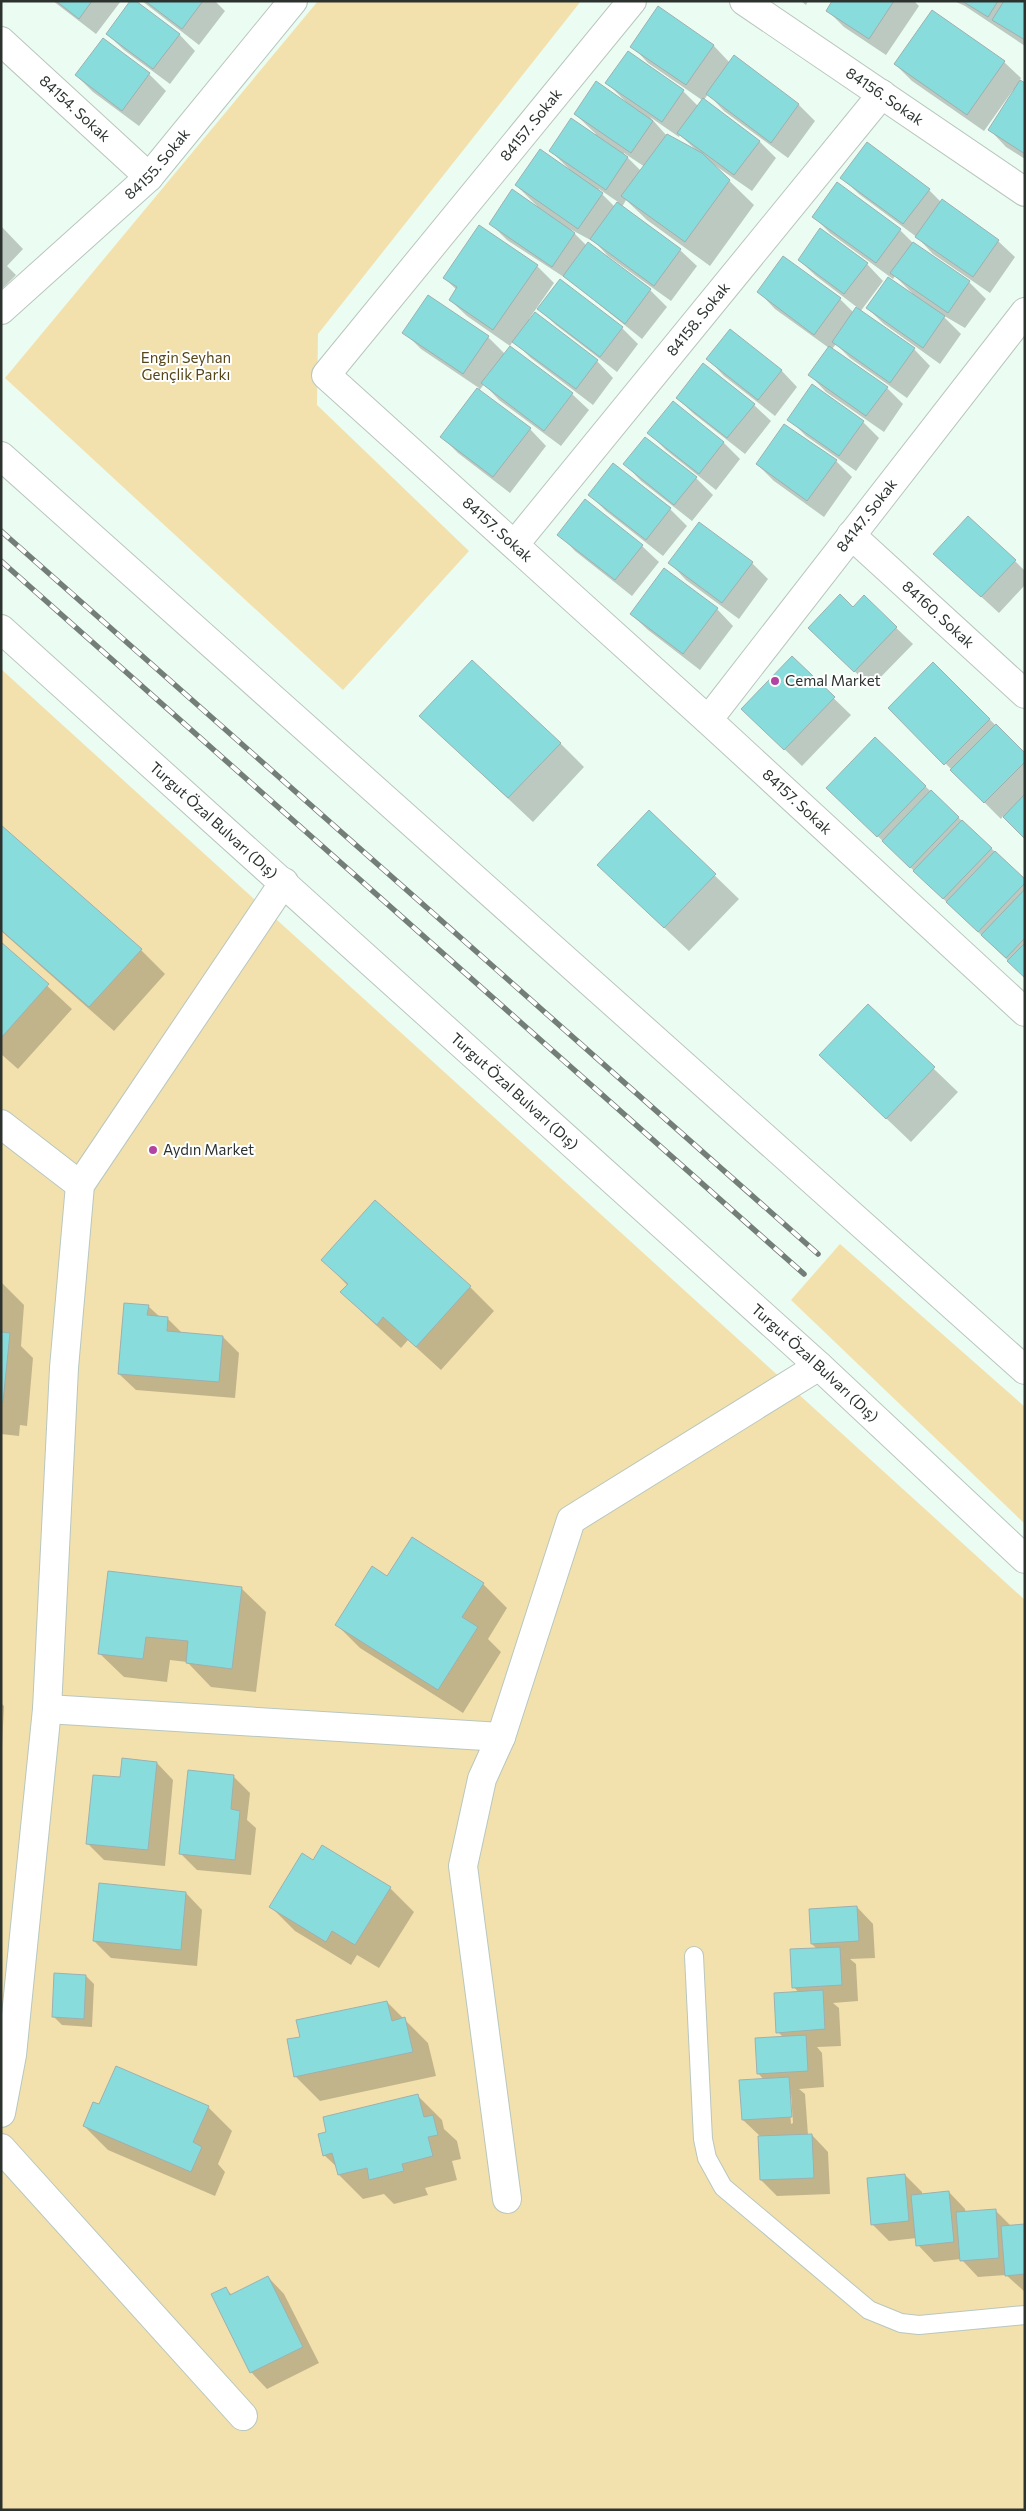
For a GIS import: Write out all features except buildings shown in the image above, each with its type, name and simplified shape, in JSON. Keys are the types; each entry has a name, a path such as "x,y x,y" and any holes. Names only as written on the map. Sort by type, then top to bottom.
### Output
{"street":[{"name":"84155. Sokak","path":"1,310 149,176 293,1"},
{"name":"84157. Sokak","path":"632,1 326,375 515,544 1025,1012"},
{"name":"84156. Sokak","path":"744,1 1025,192"},
{"name":"84154. Sokak","path":"1,41 149,176"},
{"name":"84158. Sokak","path":"515,544 882,94"},
{"name":"84147. Sokak","path":"708,720 1025,312"},
{"path":"1,456 1025,1370"},
{"name":"84160. Sokak","path":"851,535 1025,694"},
{"name":"Turgut Özal Bulvarı (Dış)","path":"1,629 284,882 818,1366 1025,1560"},
{"path":"1,2113 12,2055 47,1709 64,1368 80,1185 284,882"},
{"path":"1,1124 80,1185"},
{"path":"507,2200 464,1866 482,1779 501,1737 572,1520 818,1366"},
{"path":"47,1709 501,1737"},
{"path":"1,2148 243,2416"}],"lane":[{"path":"694,1956 703,2139 707,2158 723,2187 856,2300 884,2318 919,2325 1025,2315"}],"green space":[{"name":"Engin Seyhan Gençlik Parkı","path":"318,1 581,1 318,334 317,405 469,551 343,690 5,378"},
{"path":"1,669 1025,1600 1025,2510 1,2510"},
{"path":"840,1244 1025,1407 1025,1524 791,1300"}],"railway":[{"path":"1,531 818,1254"},
{"path":"1,561 804,1274"}],"place":[{"name":"Cemal Market","path":"775,681"},
{"name":"Aydın Market","path":"153,1150"}]}
